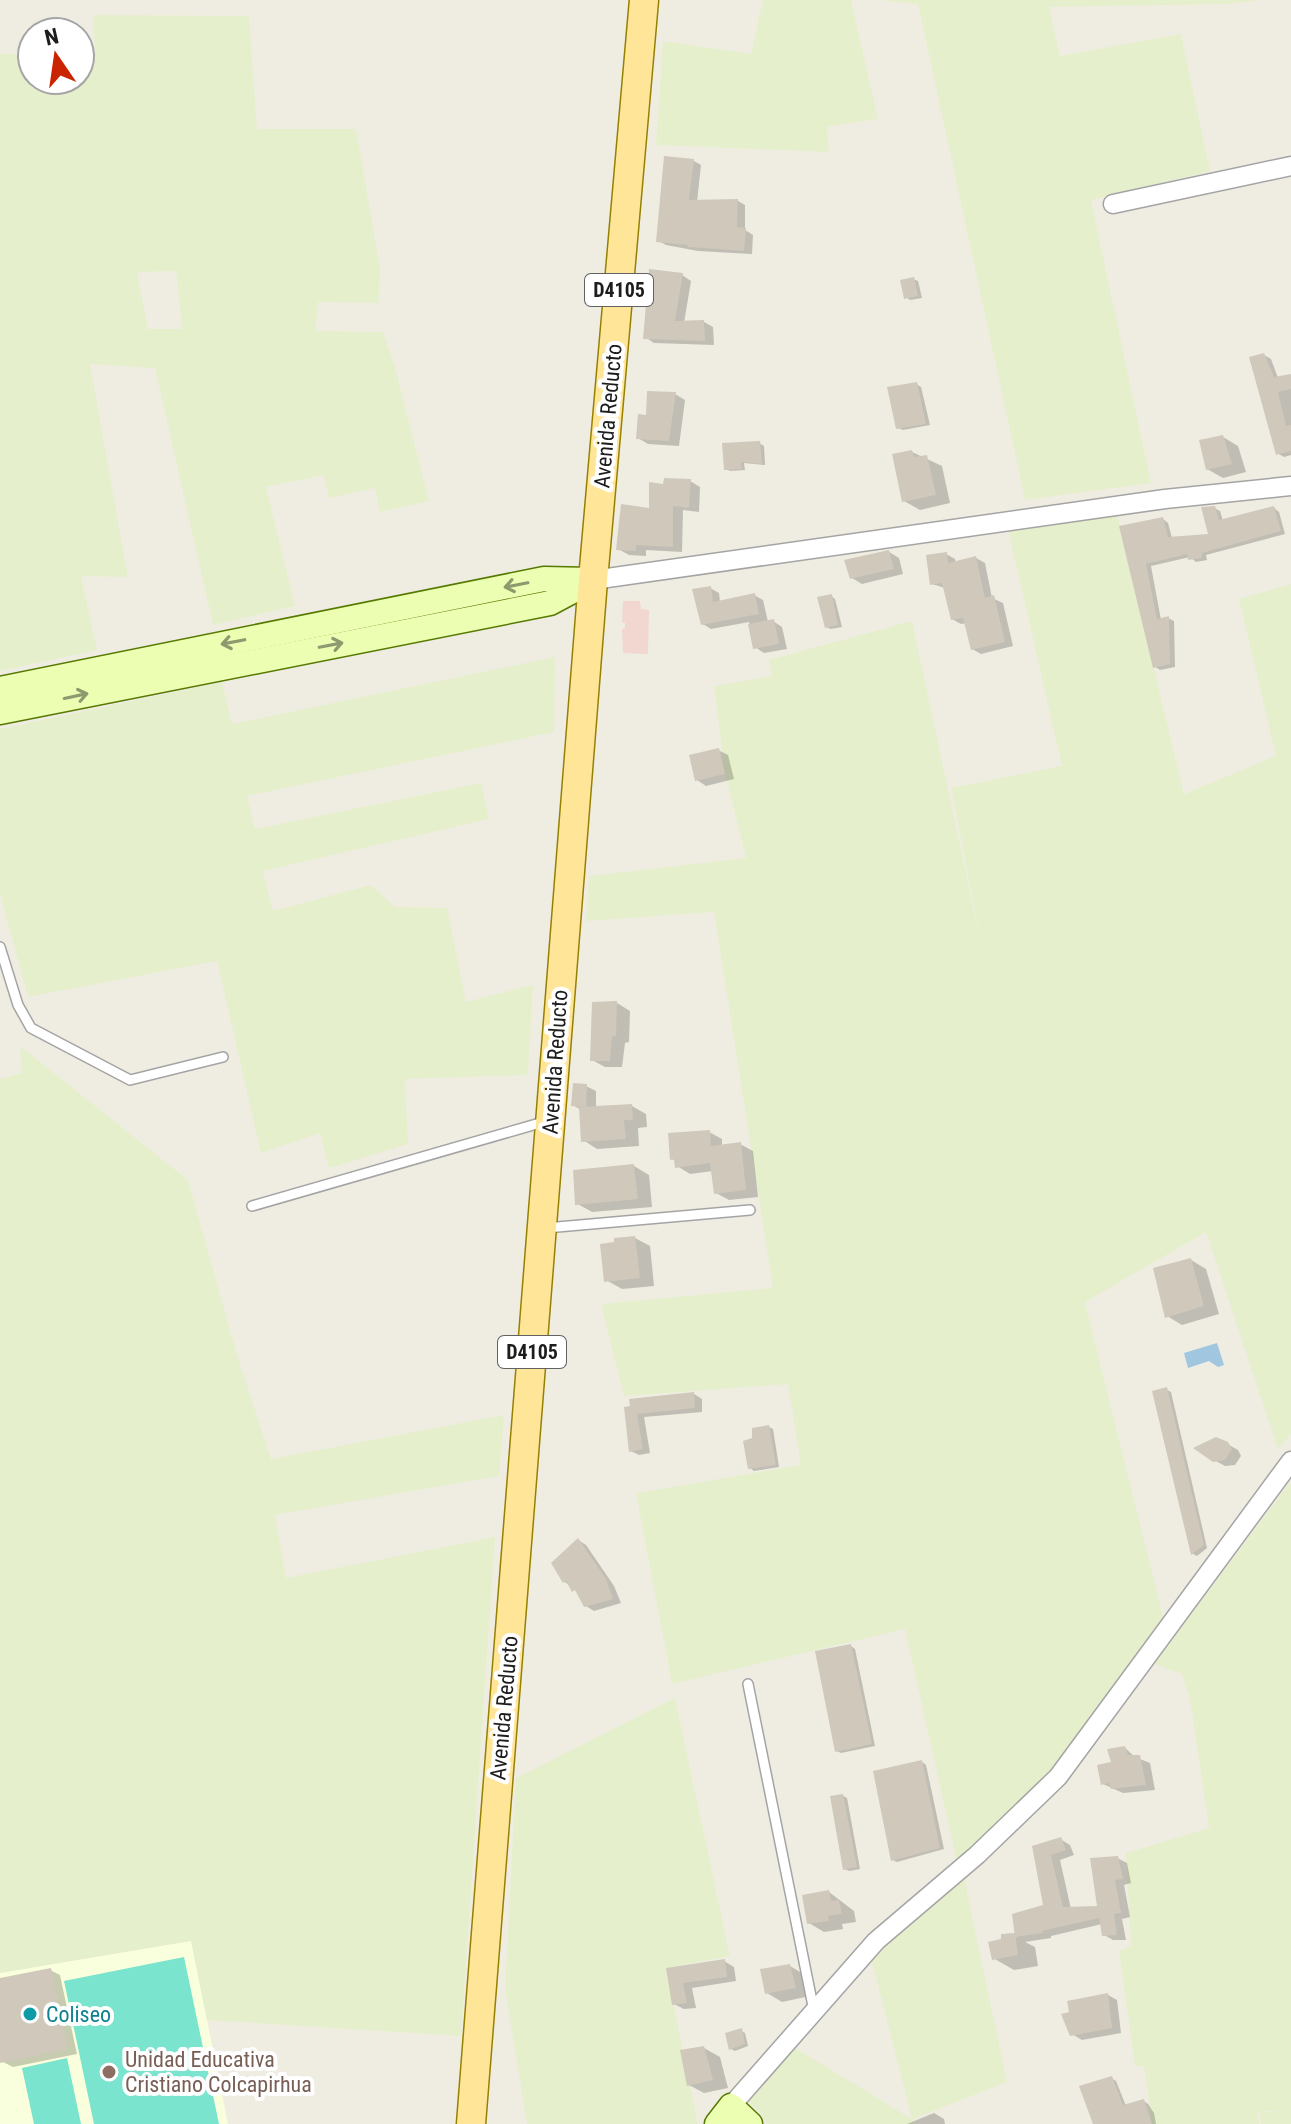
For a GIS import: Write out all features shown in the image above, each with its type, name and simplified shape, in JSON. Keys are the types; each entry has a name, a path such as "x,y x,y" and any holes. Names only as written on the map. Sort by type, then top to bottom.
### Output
{"main road":[{"name":"Avenida Reducto","path":"471,2124 593,580 644,0"}],"street":[{"path":"1113,204 1291,166"},
{"path":"0,689 550,603 593,580 1165,499 1291,486"},
{"path":"0,712 193,661"},
{"path":"750,2124 724,2115 876,1941 977,1855 1058,1777 1291,1461"}],"lane":[{"path":"0,947 18,1005 31,1028 130,1080 223,1057"},
{"path":"252,1206 551,1120"},
{"path":"542,1228 750,1210"},
{"path":"748,1684 814,2011"}],"shaded area":[{"path":"763,0 851,0 878,119 827,127 829,152 656,145 663,41 751,54"},
{"path":"878,0 1261,0 1225,4 1049,7 1060,56 1181,34 1210,171 1091,200 1151,483 1025,500 918,4"},
{"path":"93,15 249,16 257,129 356,129 380,267 379,303 318,302 316,331 383,332 429,501 380,512 375,488 329,498 324,475 266,487 295,606 213,625 155,368 90,364 128,577 81,576 97,650 0,671 0,54 16,54 16,96 96,96 96,16","holes":["176,271 182,329 148,329 137,272"]},
{"path":"1117,515 1184,794 1276,756 1239,599 1291,584 1291,1434 1278,1449 1206,1232 1085,1302 1163,1617 1035,1794 957,1862 905,1629 672,1684 636,1493 801,1465 788,1384 624,1396 601,1304 773,1288 714,912 586,921 589,876 746,858 725,774 714,686 772,676 769,660 912,621 984,957 951,788 1062,766 1008,529"},
{"path":"623,601 640,601 641,609 649,610 648,654 623,653"},
{"path":"555,657 554,732 247,796 255,829 481,783 489,819 263,871 273,911 371,885 395,907 447,908 466,1002 533,985 528,1075 405,1079 408,1144 329,1168 320,1133 261,1153 217,961 28,997 0,894 0,729 222,682 232,724"},
{"path":"20,1046 188,1180 237,1355 271,1459 504,1415 499,1476 275,1515 286,1578 495,1537 461,2036 207,2020 191,1941 0,1973 0,1079 22,1073"},
{"path":"1217,1343 1224,1365 1218,1367 1209,1361 1188,1368 1184,1353"},
{"path":"1291,1481 1291,2124 1261,2124 1259,2113 1287,2110 1257,2112 1259,2124 1152,2124 1144,2066 1135,2066 1119,1951 1131,1946 1126,1853 1209,1828 1190,1699 1182,1674 1154,1664"},
{"path":"675,1698 730,1956 666,1968 698,2124 527,2124 505,1989 516,1778"},
{"path":"963,1873 1007,2082 913,2119 913,2124 768,2124 745,2096 790,2045 912,2119 871,1958"},
{"name":"Unidad Educativa Cristiano Colcapirhua","path":"191,1940 228,2124 0,2124 0,1973"},
{"path":"184,1957 219,2124 94,2124 64,1981"},
{"path":"67,2058 81,2124 34,2124 22,2068"}],"building":[{"path":"664,156 694,159 689,200 738,199 737,227 746,228 744,251 656,242"},
{"path":"649,269 683,273 675,321 704,320 705,341 643,339"},
{"path":"914,277 918,296 904,299 900,280"},
{"path":"1264,353 1274,377 1291,374 1291,389 1278,392 1286,426 1291,425 1291,451 1276,455 1249,357"},
{"path":"917,382 926,424 896,429 887,387"},
{"path":"647,391 676,392 669,441 636,439 638,414 646,415"},
{"path":"1223,435 1232,464 1206,470 1199,440"},
{"path":"760,441 762,464 741,462 742,469 724,470 722,443"},
{"path":"912,450 914,457 927,455 936,495 902,502 892,454"},
{"path":"664,478 691,479 689,508 673,506 673,547 636,545 636,551 616,550 621,504 649,508 649,482 663,484"},
{"path":"1215,506 1219,520 1274,506 1281,531 1202,553 1202,558 1188,560 1187,554 1146,564 1157,619 1169,616 1170,664 1153,668 1119,526 1163,517 1168,537 1208,534 1201,507"},
{"path":"889,550 894,569 850,579 844,560"},
{"path":"947,552 948,563 976,556 985,598 994,595 1005,642 971,650 963,618 951,620 942,583 930,585 926,555"},
{"path":"711,586 713,602 755,593 759,614 701,625 692,589"},
{"path":"832,594 838,625 825,628 817,597"},
{"path":"774,619 779,644 753,649 748,624"},
{"path":"719,748 725,774 695,781 689,755"},
{"path":"617,1001 616,1036 612,1036 610,1061 590,1061 592,1002"},
{"path":"573,1083 587,1084 586,1107 571,1106"},
{"path":"632,1104 633,1120 624,1120 626,1139 581,1142 579,1107"},
{"path":"710,1130 711,1146 741,1142 746,1190 714,1194 710,1163 675,1168 674,1159 670,1160 668,1133"},
{"path":"634,1164 638,1199 575,1205 573,1170"},
{"path":"635,1236 640,1278 604,1282 600,1244 614,1242 614,1238"},
{"path":"1191,1258 1204,1306 1165,1318 1153,1268"},
{"path":"1167,1387 1204,1545 1191,1555 1152,1391"},
{"path":"694,1392 695,1408 637,1414 643,1449 629,1452 624,1407 630,1406 629,1399"},
{"path":"769,1425 776,1465 748,1469 743,1441 752,1438 752,1428"},
{"path":"1216,1437 1228,1442 1232,1449 1225,1460 1213,1462 1193,1448"},
{"path":"578,1538 606,1579 613,1599 584,1607 575,1590 572,1592 566,1581 563,1583 551,1563"},
{"path":"851,1644 872,1744 835,1752 815,1651"},
{"path":"1125,1746 1128,1755 1140,1755 1146,1785 1111,1789 1109,1783 1101,1785 1097,1765 1111,1762 1107,1749"},
{"path":"922,1760 940,1848 891,1861 873,1771"},
{"path":"843,1794 857,1867 843,1870 830,1796"},
{"path":"1061,1837 1066,1850 1051,1855 1063,1907 1097,1906 1090,1858 1118,1856 1123,1879 1115,1880 1121,1913 1114,1914 1117,1935 1102,1936 1099,1918 1015,1937 1012,1914 1043,1905 1032,1846"},
{"path":"829,1890 831,1901 839,1900 842,1914 828,1916 829,1921 807,1924 802,1895"},
{"path":"1015,1933 1018,1955 992,1960 988,1942 1001,1939 1001,1934"},
{"path":"725,1959 727,1977 683,1983 687,2003 672,2005 666,1968"},
{"path":"790,1964 796,1988 765,1994 760,1969"},
{"name":"Coliseo","path":"51,1968 68,2049 0,2063 0,1978"},
{"path":"1108,1993 1112,2028 1070,2036 1061,2014 1069,2012 1067,2001"},
{"path":"742,2028 745,2044 729,2050 725,2033"},
{"path":"704,2046 713,2080 687,2086 680,2050"},
{"path":"1112,2076 1123,2105 1144,2099 1152,2124 1093,2124 1079,2086"}],"place":[{"name":"Coliseo","path":"30,2014"},
{"name":"Unidad Educativa Cristiano Colcapirhua","path":"109,2072"}]}
